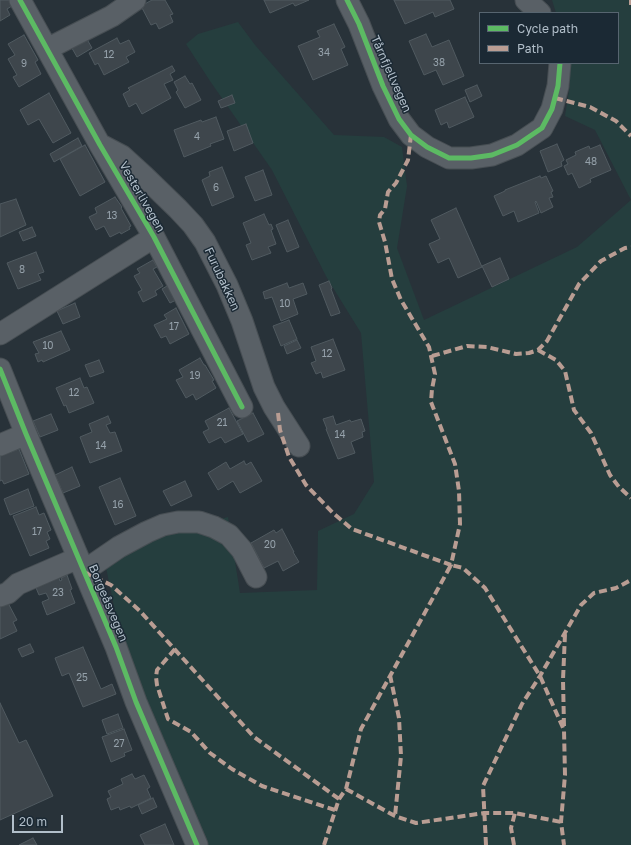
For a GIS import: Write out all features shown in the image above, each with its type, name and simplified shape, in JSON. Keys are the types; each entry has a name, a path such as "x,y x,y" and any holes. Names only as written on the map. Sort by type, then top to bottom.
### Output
{"street":[{"name":"Vesterlivegen","path":"20,0 100,145 154,237 242,407"},
{"path":"47,49 112,16 135,0"},
{"name":"Tårnfjellvegen","path":"347,0 359,24 383,86 399,119 411,135 427,147 449,158 472,158 492,155 517,146 542,128 552,109 558,86 560,64"},
{"path":"526,0 539,12"},
{"name":"Furubakken","path":"100,145 122,156 193,225 204,242 227,286 242,321 264,387 274,407 299,446"},
{"path":"0,334 154,237"},
{"name":"Borgeåsvegen","path":"0,369 116,647 136,702 196,845"},
{"path":"0,445 26,434"},
{"path":"0,596 8,593 18,584 81,565 163,525 178,522 199,522 214,527 229,535 242,550 256,578"}],"green space":[{"path":"552,0 631,0 631,200 595,130 565,116 570,84 568,64 619,64 619,12 556,12"},
{"path":"238,22 255,45 334,135 384,137 402,147 407,186 397,248 424,320 577,247 631,200 631,845 191,845 121,640 103,553 228,517 240,593 317,590 318,531 354,514 374,482 361,333 327,278 272,170 186,44 198,34"}],"building":[{"path":"0,0 9,0 12,6 7,9 10,15 0,21"},
{"path":"152,0 165,0 173,14 170,15 173,22 159,29 156,23 151,25 141,6"},
{"path":"264,0 309,0 295,6 293,3 270,13"},
{"path":"394,0 450,0 454,9 435,17 433,12 405,24"},
{"path":"334,24 345,47 341,49 348,65 313,80 298,46 320,37 317,31"},
{"path":"84,34 92,48 77,57 69,43"},
{"path":"426,34 432,47 449,40 464,76 443,85 436,70 424,75 409,41"},
{"path":"24,35 38,60 35,62 41,74 19,87 13,77 17,75 8,59 15,55 8,44"},
{"path":"117,38 120,44 129,40 135,52 126,57 129,62 104,75 98,63 95,65 89,53"},
{"path":"172,66 175,71 170,74 173,80 164,84 171,98 142,114 136,103 129,107 123,94 130,90 128,88"},
{"path":"185,76 190,84 192,83 201,100 185,108 176,92 178,90 174,82"},
{"path":"477,85 482,96 470,102 465,90"},
{"path":"49,93 71,133 53,143 39,119 28,125 20,110"},
{"path":"232,95 235,103 221,108 218,101"},
{"path":"465,97 474,117 449,128 447,122 441,125 435,110"},
{"path":"216,117 224,139 184,157 174,130 201,120 202,122"},
{"path":"246,124 253,143 234,151 227,131"},
{"path":"78,138 82,146 54,162 50,154"},
{"path":"557,144 564,160 561,162 562,166 548,172 540,151"},
{"path":"85,145 105,182 80,196 60,159"},
{"path":"600,145 611,170 590,179 591,182 579,188 572,173 568,175 564,166 568,164 566,160 576,155 575,152 589,146 590,149"},
{"path":"222,167 234,197 212,206 202,180 210,176 209,172"},
{"path":"263,170 272,195 255,201 245,177"},
{"path":"540,176 541,178 546,176 553,191 551,192 553,197 549,198 553,207 541,213 536,201 535,202 539,213 518,222 514,211 503,216 494,196"},
{"path":"115,197 122,207 121,208 131,226 129,227 130,229 121,234 120,232 110,237 104,226 96,230 89,217 97,213 95,208"},
{"path":"16,199 26,225 0,237 0,204"},
{"path":"456,208 482,267 458,278 449,258 438,263 429,244 440,239 431,220"},
{"path":"264,214 269,225 271,224 273,229 271,230 276,244 268,247 271,253 252,260 246,245 251,243 243,223"},
{"path":"288,220 299,247 287,252 276,225"},
{"path":"32,227 36,236 23,241 19,232"},
{"path":"36,252 44,272 38,274 41,280 18,289 7,263"},
{"path":"500,258 509,279 492,287 482,266"},
{"path":"153,260 157,267 153,269 163,286 155,291 157,295 143,302 138,292 142,290 134,276 140,273 137,269"},
{"path":"329,281 340,313 331,316 319,285"},
{"path":"172,283 180,298 170,303 162,289"},
{"path":"287,283 289,288 303,283 307,294 293,299 298,314 281,321 272,297 265,299 263,292"},
{"path":"75,303 80,317 63,324 57,311"},
{"path":"176,308 189,334 170,344 166,336 161,338 154,325 167,319 164,315"},
{"path":"289,320 297,339 281,346 273,326"},
{"path":"61,331 70,350 43,362 42,360 38,362 35,354 39,353 33,342"},
{"path":"333,339 345,370 323,378 321,372 316,374 311,363 316,361 311,347"},
{"path":"297,340 301,348 287,354 284,346"},
{"path":"200,358 214,380 212,381 216,388 196,400 193,394 186,398 176,380 183,377 179,370"},
{"path":"99,360 104,372 90,377 85,365"},
{"path":"80,378 84,388 87,387 94,403 69,413 66,405 64,406 56,388"},
{"path":"229,408 243,434 225,443 221,437 209,443 203,432 209,429 205,421"},
{"path":"253,413 264,434 248,442 237,421"},
{"path":"51,414 58,430 40,437 33,421"},
{"path":"108,416 111,423 106,425 110,433 115,432 122,451 90,463 80,437 92,432 89,424"},
{"path":"333,416 336,425 350,420 351,422 361,419 365,431 362,432 363,437 351,442 355,453 338,459 323,419"},
{"path":"19,449 29,474 4,484 2,480 0,481 0,456"},
{"path":"244,461 246,465 251,462 262,481 240,493 233,481 218,490 208,473 226,462 230,469"},
{"path":"72,467 80,486 63,493 55,475"},
{"path":"120,478 136,516 115,525 99,487"},
{"path":"185,481 192,496 171,506 163,491"},
{"path":"28,489 34,506 10,515 4,499"},
{"path":"36,507 39,515 44,513 51,530 47,532 50,539 46,541 49,548 30,556 13,516"},
{"path":"282,529 299,562 283,571 278,561 264,568 251,543 274,530 276,533"},
{"path":"57,573 60,581 62,580 61,578 67,575 72,589 70,590 75,603 47,615 42,602 49,599 46,593 39,595 34,583"},
{"path":"7,601 17,620 13,622 17,631 0,639 0,605"},
{"path":"30,644 34,652 22,657 18,649"},
{"path":"83,647 101,689 112,684 116,694 83,707 69,673 62,676 55,658"},
{"path":"0,703 19,743 26,740 53,796 0,820"},
{"path":"118,714 123,728 107,734 102,720"},
{"path":"124,729 132,750 124,753 125,756 111,762 102,737"},
{"path":"132,774 135,779 144,775 150,787 147,789 151,798 131,808 130,806 120,810 119,807 111,810 107,799 111,797 108,791 123,784 121,779"},
{"path":"153,798 157,807 142,814 138,805"},
{"path":"165,824 174,845 145,845 140,835"},
{"path":"33,838 37,845 19,845"}],"marked path":[{"path":"631,0 631,5"},
{"path":"555,98 590,107 616,121 631,136"},
{"path":"278,413 280,430 289,457 306,485 333,513 352,529 451,565 460,524 459,491 455,464 431,402 435,374 429,347 401,300 392,279 385,242 379,222 380,215 385,209 388,192 396,183 408,160 411,135"},
{"path":"432,356 467,346 487,347 516,354 529,353 538,350 547,341 579,284 601,261 625,248 631,247"},
{"path":"538,350 556,360 565,371 574,410 591,433 610,475 619,487 631,498"},
{"path":"324,845 339,799 346,789 361,729 451,565 463,568 485,588 540,676 564,730 565,775 561,822 564,845"},
{"path":"84,572 111,585 140,611 254,737 339,799"},
{"path":"486,845 483,786 522,704 581,605 594,593 616,588 631,580"},
{"path":"564,726 563,680 565,634"},
{"path":"175,649 157,670 156,677 157,685 168,719 191,732 210,753 232,769 262,786 335,810"},
{"path":"390,675 399,718 401,756 395,816"},
{"path":"346,789 395,816 416,823 484,813 515,813 561,822"},
{"path":"514,845 511,828 515,813"}],"cycle path":[{"path":"20,0 100,145 154,237 242,407"},
{"path":"347,0 359,24 383,86 399,119 411,135 427,147 449,158 471,158 492,155 517,145 542,128 552,109 558,86 560,64"},
{"path":"0,369 116,647 136,702 197,845"}]}
